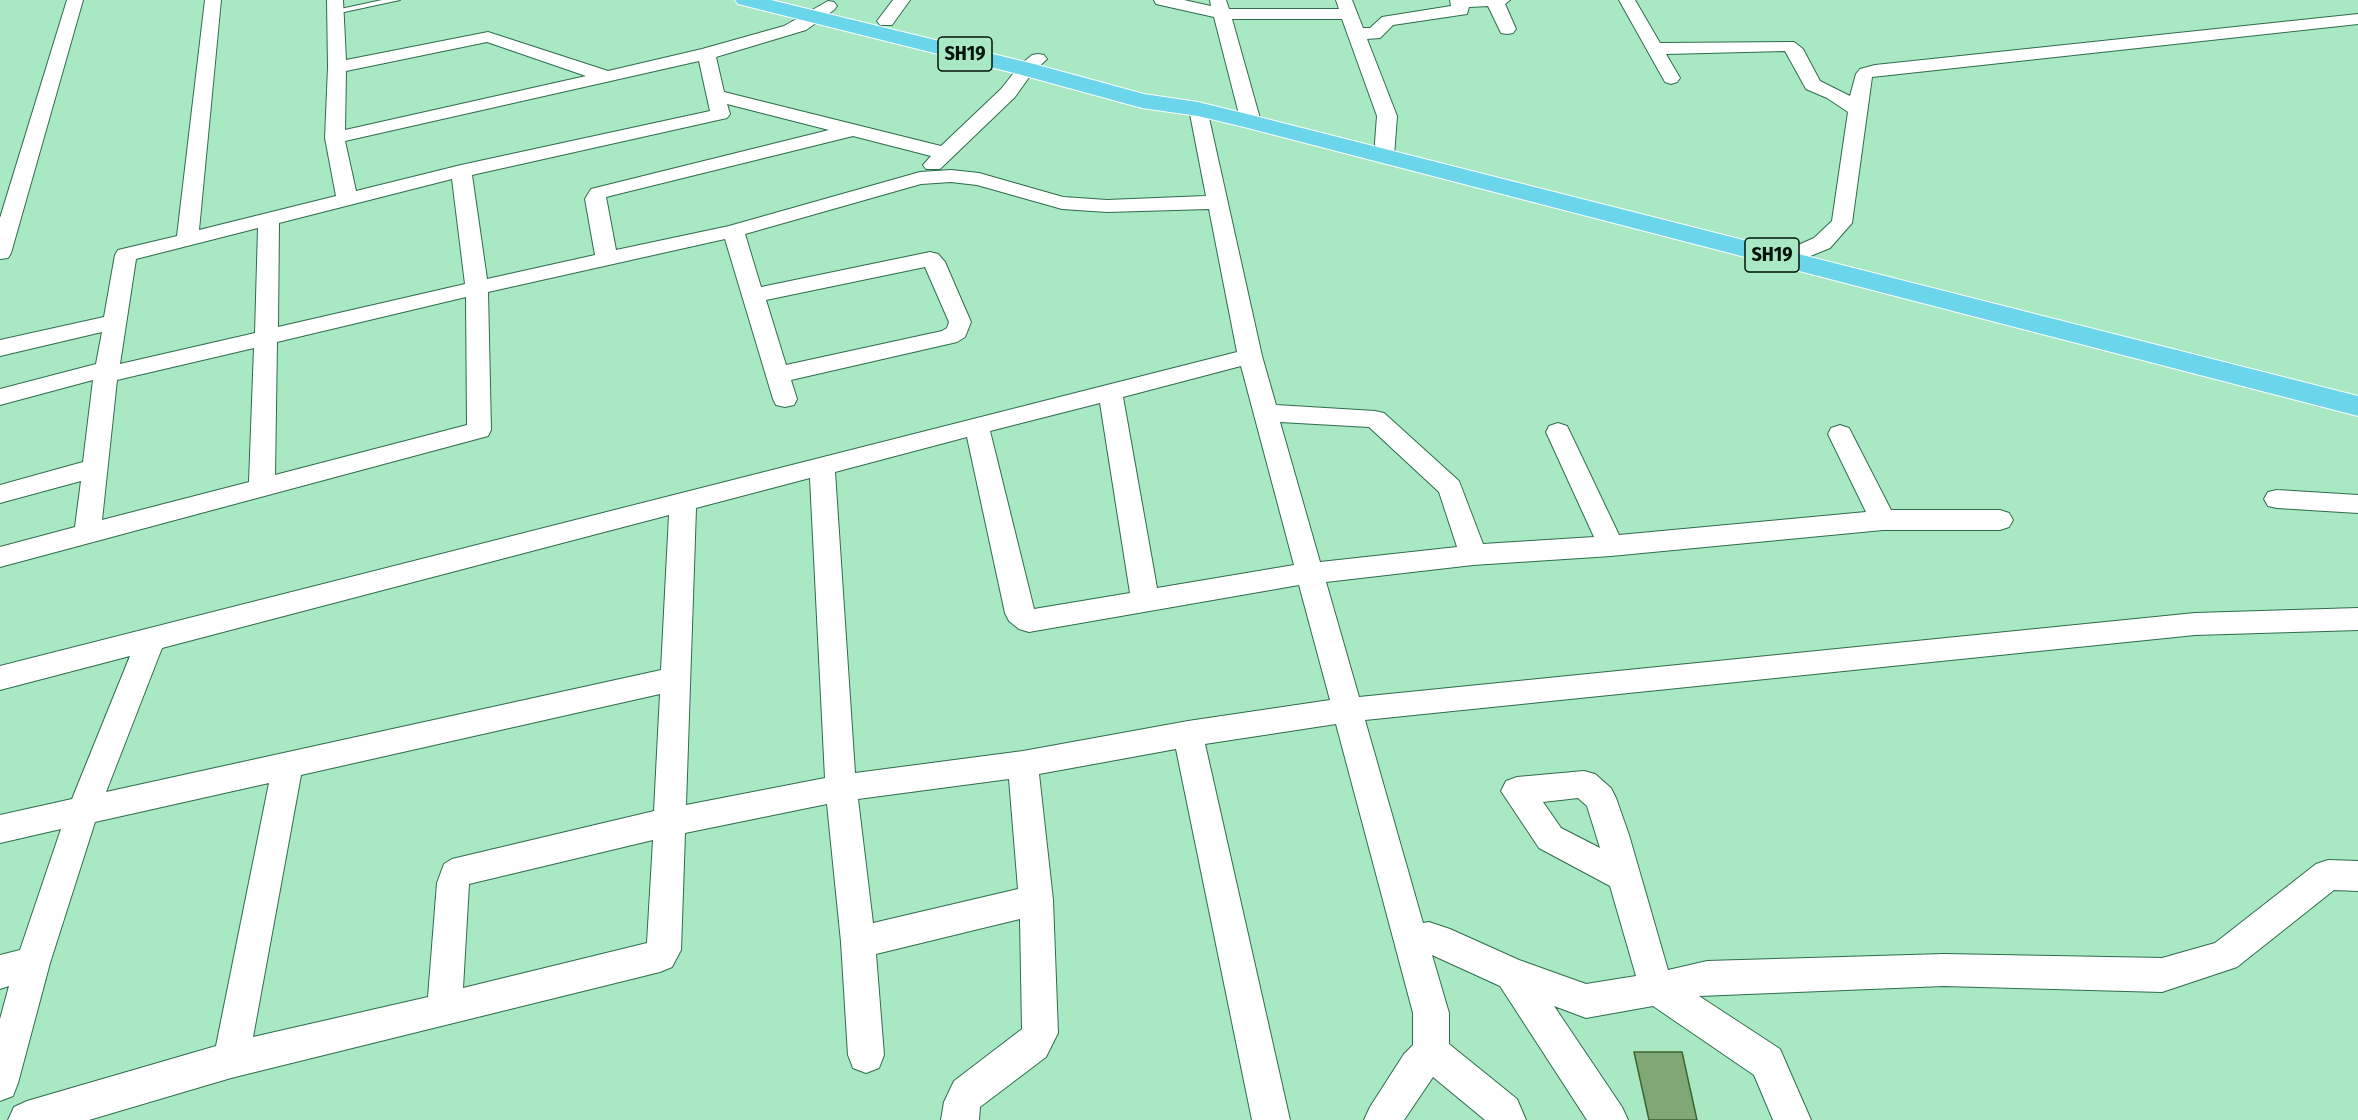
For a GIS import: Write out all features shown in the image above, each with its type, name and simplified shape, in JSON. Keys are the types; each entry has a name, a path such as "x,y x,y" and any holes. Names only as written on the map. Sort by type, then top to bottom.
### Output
{"main road":[{"name":"SH19","path":"745,0 815,8 886,21 1032,64 1142,101 1191,108 1251,122 2358,406"},
{"name":"SH19","path":"815,8 1032,64"}],"street":[{"path":"0,253 75,0"},
{"path":"187,240 213,0"},
{"path":"886,21 902,0"},
{"path":"1162,0 1220,7 1347,7 1387,116 1384,156"},
{"path":"1357,33 1374,34 1388,21 1461,10 1458,1 1502,0"},
{"path":"1627,0 1671,78"},
{"path":"1495,1 1508,29"},
{"path":"335,5 337,67 335,138 346,200"},
{"path":"1220,7 1251,122"},
{"path":"335,138 706,54 789,30 815,8"},
{"path":"1786,259 1822,243 1842,223 1862,78 1875,70 2358,19"},
{"path":"337,67 488,37 606,76"},
{"path":"1653,49 1788,46 1794,49 1813,85 1834,94 1857,110"},
{"path":"87,534 106,372 126,255 461,171 720,114 706,54"},
{"path":"920,178 1008,93 1032,64"},
{"path":"716,96 945,153"},
{"path":"1191,108 1218,202 1250,356 1431,1013 1431,1052 1417,1067 1383,1120"},
{"path":"608,259 595,199 597,193 853,130"},
{"path":"0,557 479,430 477,288 461,171"},
{"path":"0,397 733,231 920,178 951,176 979,179 1062,203 1107,206 1218,202"},
{"path":"262,488 270,220"},
{"path":"733,231 785,399"},
{"path":"753,296 930,259 934,262 960,322 957,332 949,337 778,375"},
{"path":"0,348 114,322"},
{"path":"0,678 1250,356"},
{"path":"1110,393 1145,601"},
{"path":"1266,413 1375,420 1450,488 1473,555"},
{"path":"977,427 1019,613 1023,619 1036,621 1310,573 1473,555 1611,546 1883,520 2000,520"},
{"path":"1558,432 1611,546"},
{"path":"1840,434 1883,520"},
{"path":"822,465 841,788 858,942 866,1054"},
{"path":"0,494 95,468"},
{"path":"2277,499 2358,504"},
{"path":"27,1120 231,1060 660,956 664,950 683,501"},
{"path":"444,1010 453,883 456,875 470,866 668,822 841,788 1023,764 1188,734 1347,710 2195,624 2358,619"},
{"path":"0,1083 33,963 83,812 151,639"},
{"path":"0,830 675,679"},
{"path":"1188,734 1271,1120"},
{"path":"960,1120 962,1102 967,1094 1033,1044 1040,1033 1036,900 1023,764"},
{"path":"231,1060 287,767"},
{"path":"1411,940 1429,938 1440,941 1512,974 1586,1001 1707,978 1944,970 2162,975 2225,956 2328,875 2358,876"},
{"path":"1624,877 1657,988 1767,1062 1792,1120"},
{"path":"858,942 1036,900"},
{"path":"0,972 33,963"},
{"path":"1512,974 1609,1120"},
{"path":"1431,1052 1504,1112 1507,1120"}],"lane":[{"path":"335,5 396,0"}],"building":[{"path":"1634,1052 1682,1052 1697,1120 1649,1120"}]}
